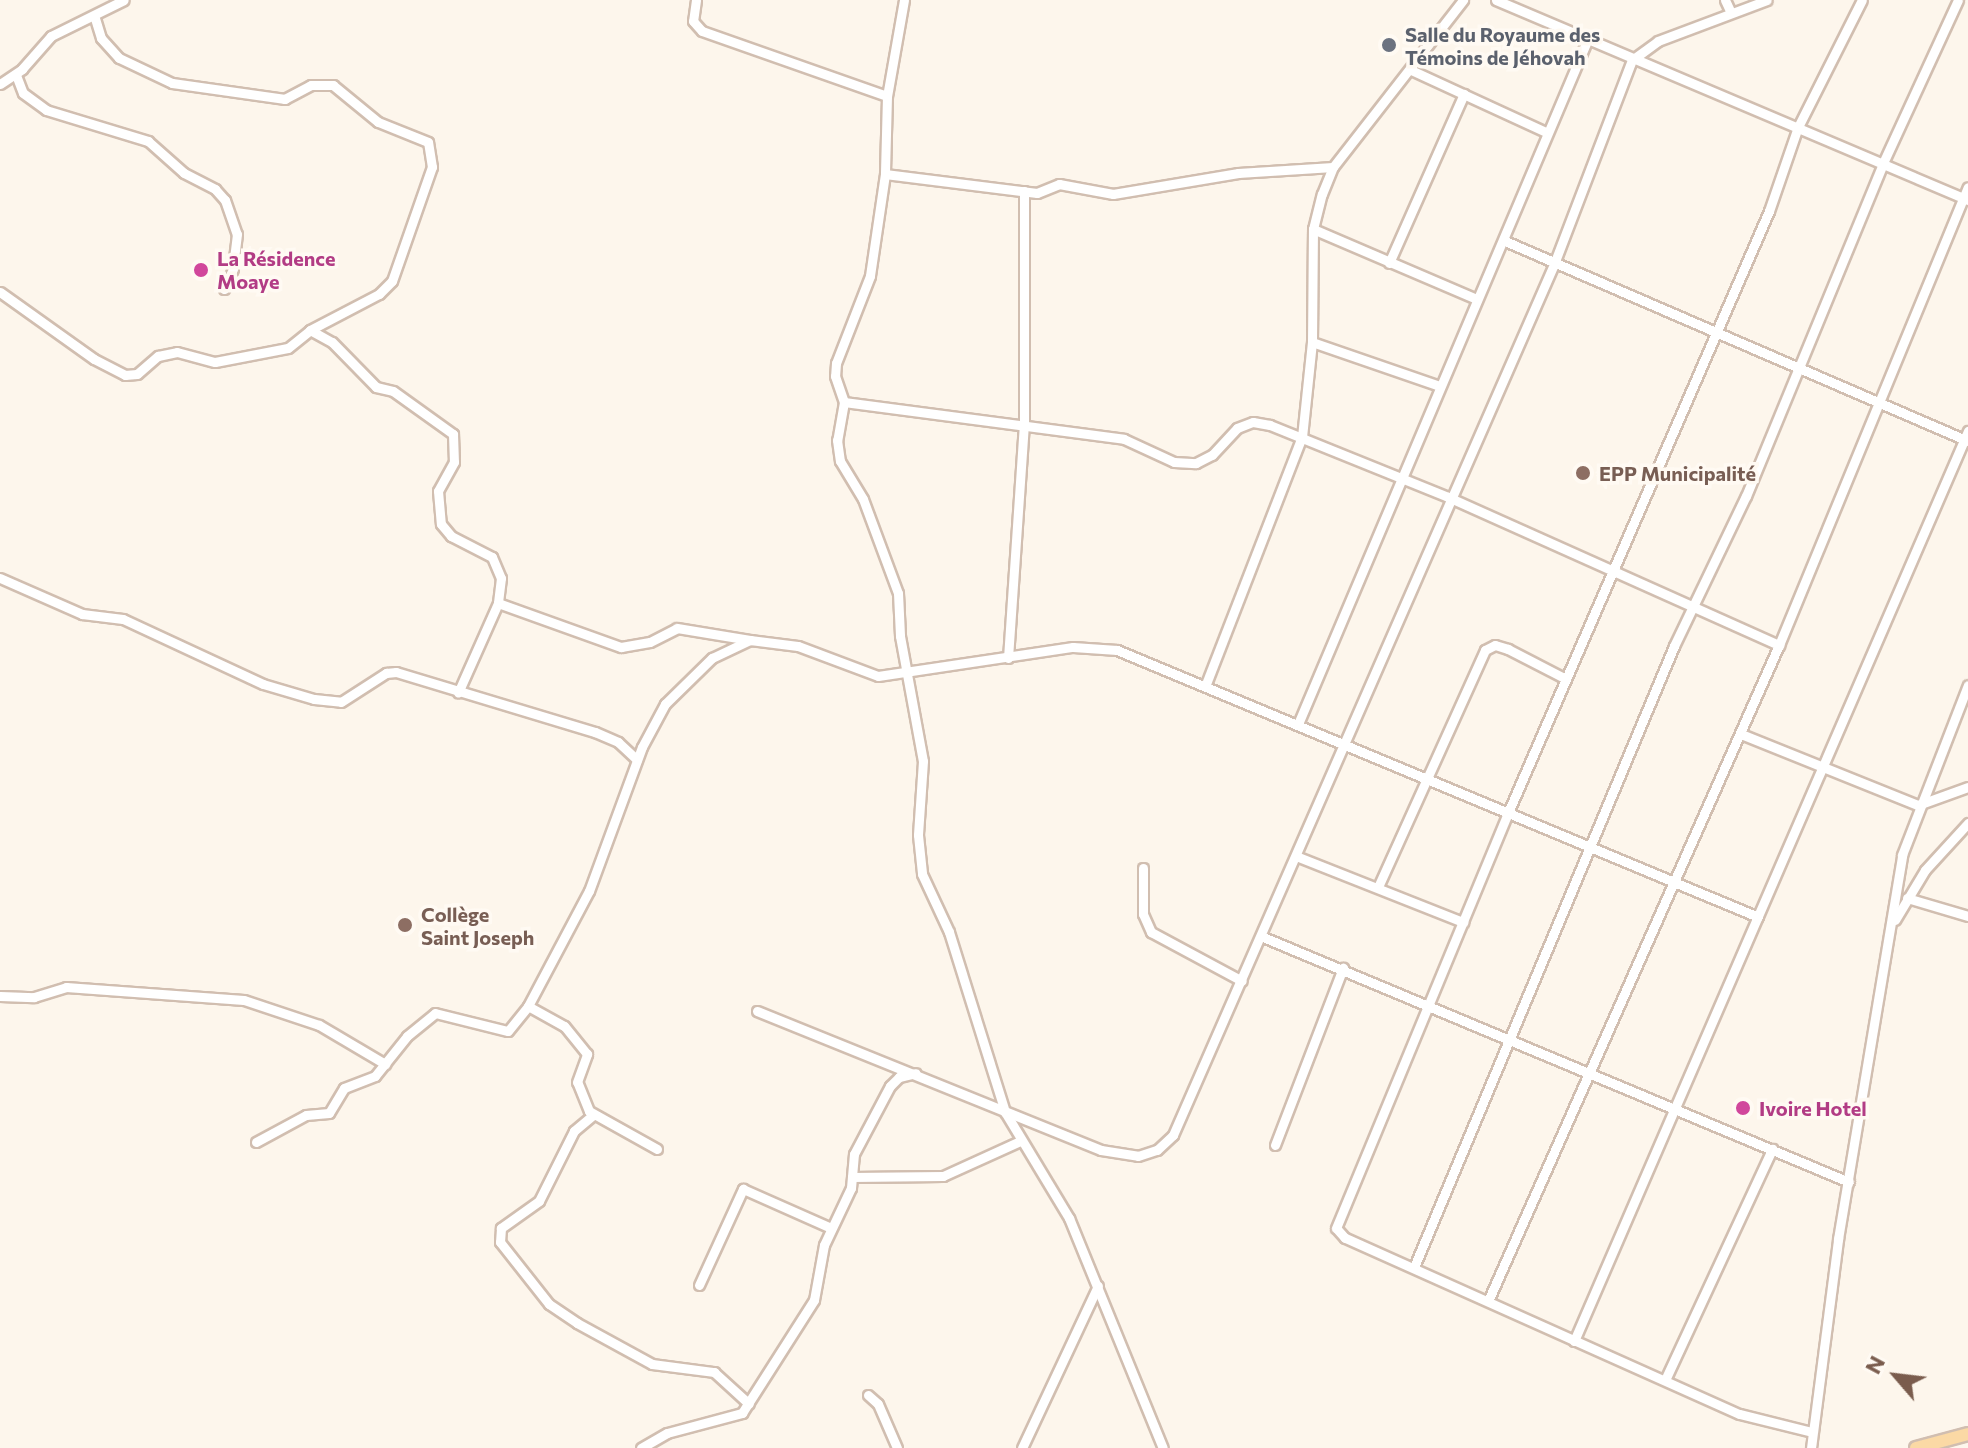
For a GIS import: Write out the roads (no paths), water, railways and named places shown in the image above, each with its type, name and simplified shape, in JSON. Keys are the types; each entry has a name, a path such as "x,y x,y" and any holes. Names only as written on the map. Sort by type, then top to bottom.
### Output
{"main road":[{"path":"1916,1448 1968,1434"}],"street":[{"path":"0,84 16,75 51,36 95,18 124,0"},
{"path":"696,0 693,21 702,31 887,96"},
{"path":"904,0 887,96 885,174 865,297 836,363 844,402 837,440 840,461 863,499 879,551 895,578 906,673 923,761 918,835 922,874 949,932 1005,1112 1069,1218 1163,1448"},
{"path":"1206,684 1302,437 1312,342 1313,229 1333,167 1463,0"},
{"path":"1496,0 1965,199"},
{"path":"1725,0 1731,13"},
{"path":"757,1011 920,1073 1063,1139 1111,1153 1138,1156 1157,1150 1187,1113 1448,497 1554,264 1632,60 1658,41 1767,0"},
{"path":"1812,1432 1739,1414 1345,1238 1336,1228 1507,815 1615,573 1769,211 1798,127 1862,0"},
{"path":"1414,1267 1694,606 1800,369 1883,163 1958,0"},
{"path":"0,292 125,375 137,374 158,356 177,352 215,362 288,348 310,330 379,294 392,281 432,167 428,142 378,122 325,83 285,99 155,77 107,46 95,18"},
{"path":"1298,724 1476,299 1505,241 1546,132 1587,41"},
{"path":"1411,70 1546,132"},
{"path":"16,75 23,93 46,110 148,141 184,173 215,189 225,200 237,234 233,269 224,289"},
{"path":"1389,263 1464,94"},
{"path":"885,174 1024,191 1070,184 1113,194 1238,173 1333,167"},
{"path":"1488,1301 1592,1077 1678,881 1881,402 1968,187"},
{"path":"1008,658 1024,422 1024,191"},
{"path":"1313,229 1476,299"},
{"path":"1505,241 1800,369 1967,437 1677,1111 1574,1341"},
{"path":"310,330 332,342 376,387 393,391 453,434 454,462 438,491 437,510 451,536 492,557 499,567 498,603 458,693"},
{"path":"1312,342 1440,386"},
{"path":"844,402 1024,422 1124,439 1156,457 1185,463 1212,455 1237,428 1253,422 1302,437 1401,477 1779,645"},
{"path":"0,578 82,614 123,619 263,684 314,699 341,702 386,673 396,672 595,732 618,742 637,760"},
{"path":"498,603 621,647 650,642 677,628 798,646 869,675 906,673 1094,645 1206,684 1298,724 1341,747 1678,881 1758,917"},
{"path":"256,1142 306,1115 329,1113 344,1088 375,1076 407,1036 435,1013 508,1031 528,1006 589,891 637,760 676,688 712,658 750,640"},
{"path":"1378,887 1485,650 1495,645 1508,649 1566,679"},
{"path":"1811,1448 1849,1182 1902,855 1918,805 1968,685"},
{"path":"1741,734 1918,805 1968,787"},
{"path":"1891,926 1925,870 1968,823"},
{"path":"1296,856 1463,922"},
{"path":"1143,868 1143,914 1151,932 1242,981"},
{"path":"1907,898 1968,916"},
{"path":"1263,937 1849,1182"},
{"path":"1275,1145 1343,968"},
{"path":"0,996 34,997 66,987 244,1000 319,1025 385,1064"},
{"path":"528,1006 564,1026 587,1054 578,1089 593,1115 657,1149"},
{"path":"641,1448 667,1433 731,1420 749,1404 814,1300 831,1228 852,1177 854,1154 890,1086 899,1077 920,1073"},
{"path":"593,1115 574,1131 539,1201 501,1228 500,1242 549,1304 577,1323 652,1364 714,1372 749,1404"},
{"path":"852,1177 943,1176 1020,1141"},
{"path":"1665,1380 1772,1149"},
{"path":"699,1285 743,1189 831,1228"},
{"path":"1022,1448 1098,1286"},
{"path":"868,1395 878,1404 897,1448"}],"place":[{"name":"Salle du Royaume des Témoins de Jéhovah","path":"1389,45"},
{"name":"La Résidence Moaye","path":"201,270"},
{"name":"EPP Municipalité","path":"1583,473"},
{"name":"Collège Saint Joseph","path":"405,925"},
{"name":"Ivoire Hotel","path":"1743,1108"}]}
